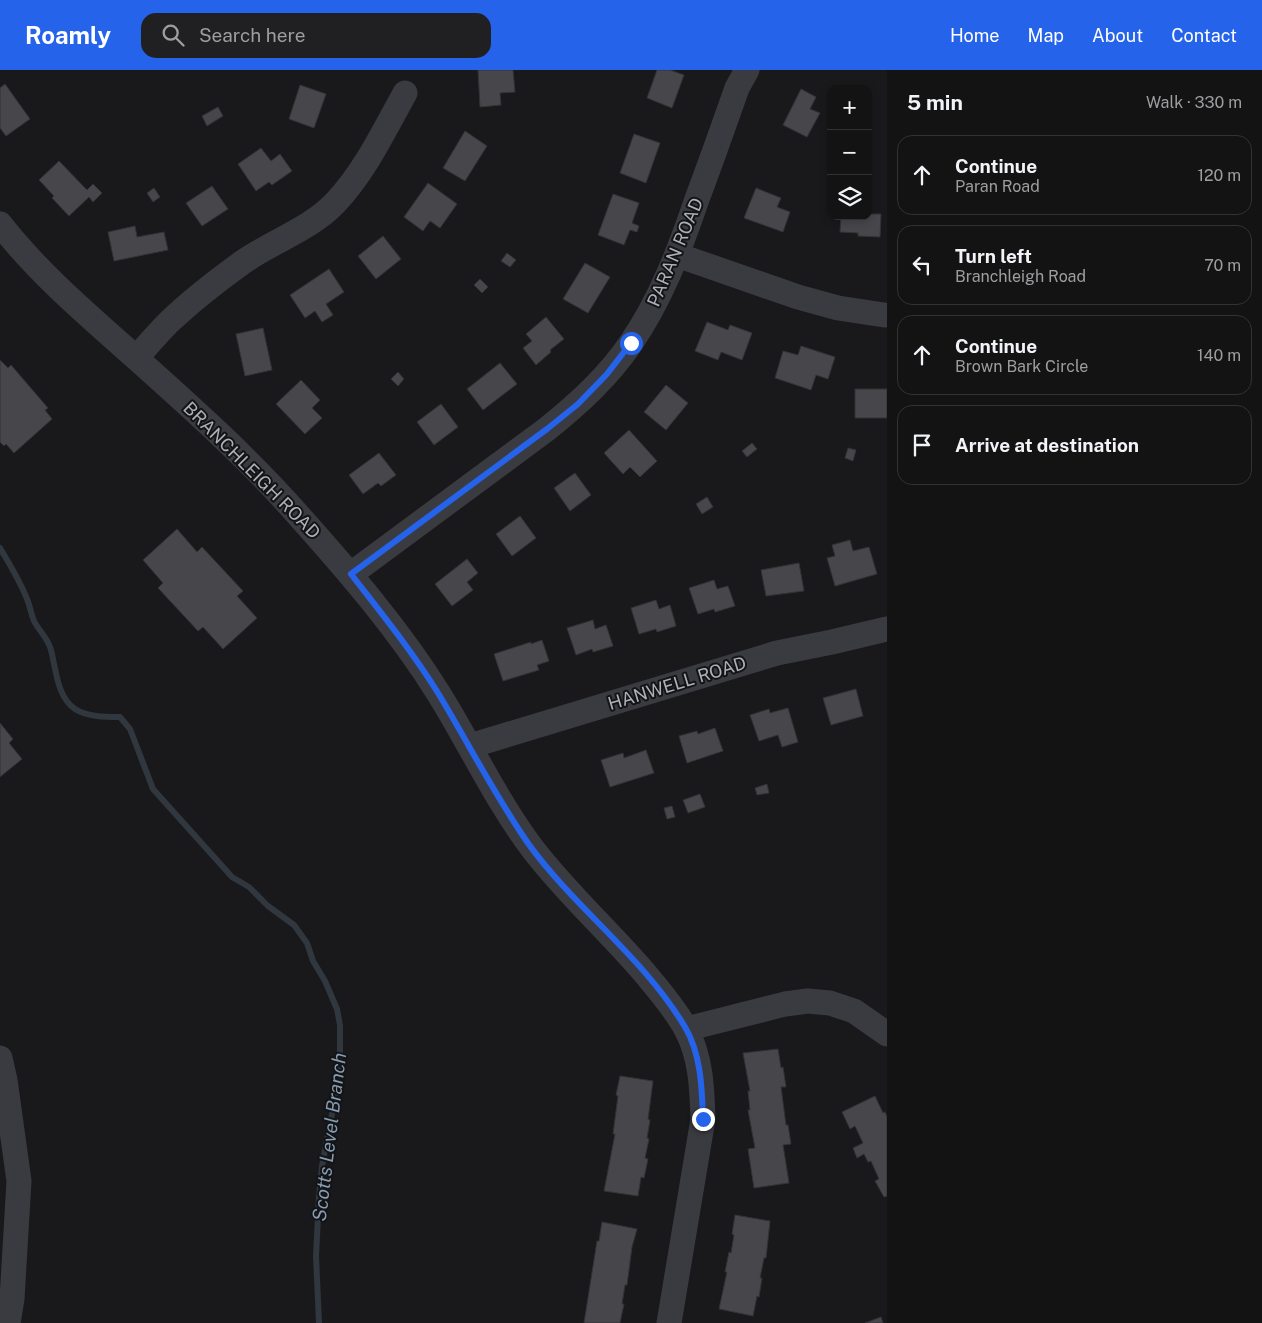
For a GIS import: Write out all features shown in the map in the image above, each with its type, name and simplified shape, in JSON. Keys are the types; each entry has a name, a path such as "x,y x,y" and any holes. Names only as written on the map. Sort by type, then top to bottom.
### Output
{"street":[{"name":"PARAN ROAD","path":"351,574 547,429 578,404 607,374 631,343 652,307 677,255 737,88 747,70"},
{"path":"136,358 170,321 202,293 244,261 311,222 334,204 355,180 405,93"},
{"name":"BRANCHLEIGH ROAD","path":"0,224 47,278 245,458 351,574 395,631 437,691 510,816 531,846 558,880 639,966 667,1000 686,1029 697,1059 702,1087 703,1119 669,1323"},
{"path":"677,255 798,297 838,308 884,315"},
{"name":"HANWELL ROAD","path":"470,746 777,653 887,629"},
{"path":"686,1029 785,1004 808,1001 830,1003 854,1011 887,1034"},
{"path":"0,1058 5,1080 18,1181 8,1230 12,1299 8,1323"}],"building":[{"path":"478,70 513,70 515,92 500,93 501,105 480,107"},
{"path":"657,70 670,70 684,75 672,108 647,98"},
{"path":"5,84 30,119 6,136 0,128 0,88"},
{"path":"300,85 326,94 314,128 289,119"},
{"path":"801,89 816,97 810,109 820,113 807,137 783,125"},
{"path":"218,107 223,116 207,126 202,116"},
{"path":"465,131 487,146 465,181 443,168"},
{"path":"634,134 660,143 646,183 620,173"},
{"path":"261,148 271,161 280,154 292,171 272,185 269,182 256,191 238,164"},
{"path":"59,161 87,190 93,184 102,193 93,202 89,197 69,216 52,198 54,196 39,180"},
{"path":"428,183 457,204 440,228 430,221 423,231 404,217"},
{"path":"212,186 228,209 202,226 186,203"},
{"path":"154,188 160,197 153,202 147,193"},
{"path":"756,188 781,198 777,207 790,212 783,232 744,218"},
{"path":"613,194 639,203 632,223 639,226 637,232 630,230 624,245 598,235"},
{"path":"872,214 881,214 880,237 858,236 858,233 840,232 841,220 872,220"},
{"path":"135,226 137,237 164,232 168,250 114,261 108,232"},
{"path":"383,236 401,259 376,279 358,256"},
{"path":"507,253 516,260 510,267 501,261"},
{"path":"585,263 610,277 588,313 563,299"},
{"path":"329,269 344,292 326,304 333,315 322,322 315,311 305,318 290,295"},
{"path":"480,279 488,287 482,293 474,285"},
{"path":"546,317 564,339 536,365 523,348 532,341 526,334"},
{"path":"707,322 728,330 730,325 752,333 742,360 721,352 718,360 695,351"},
{"path":"263,328 272,370 245,376 236,334"},
{"path":"801,346 835,357 828,379 816,375 811,390 775,378 783,351 798,355"},
{"path":"0,360 8,368 11,365 48,408 45,410 52,419 14,453 6,444 4,446 0,442"},
{"path":"500,363 517,384 483,410 467,389"},
{"path":"398,372 404,379 398,386 391,379"},
{"path":"301,380 320,400 312,408 322,418 305,434 276,404"},
{"path":"666,385 688,403 666,430 644,412"},
{"path":"855,389 887,389 887,418 855,418"},
{"path":"441,404 458,427 434,445 417,422"},
{"path":"629,430 657,461 640,477 630,467 623,474 604,453"},
{"path":"752,443 757,449 747,457 742,451"},
{"path":"848,448 856,450 853,461 845,458"},
{"path":"379,453 396,475 381,486 378,483 363,494 349,475"},
{"path":"575,473 591,495 570,511 554,488"},
{"path":"707,497 713,507 702,514 696,504"},
{"path":"520,516 536,538 512,556 496,534"},
{"path":"177,529 197,552 202,547 243,591 237,596 257,618 223,649 203,627 198,631 158,588 163,583 143,560"},
{"path":"850,540 853,551 869,547 877,574 835,586 827,558 835,556 832,545"},
{"path":"467,559 478,573 467,582 473,590 452,606 435,584"},
{"path":"799,563 804,591 766,596 761,570"},
{"path":"714,580 717,589 728,586 735,606 715,612 714,609 698,614 689,588"},
{"path":"656,600 659,609 670,605 676,626 657,632 656,629 639,634 631,608"},
{"path":"593,620 595,629 606,625 613,646 593,652 592,649 576,655 567,628"},
{"path":"542,640 549,661 537,665 539,670 503,681 494,654"},
{"path":"856,689 863,716 831,725 823,698"},
{"path":"788,708 798,742 782,747 778,735 759,741 750,715 769,709 770,713"},
{"path":"0,723 13,739 9,743 22,759 0,777"},
{"path":"715,728 723,751 687,763 679,736 697,731 698,734"},
{"path":"646,750 654,773 610,787 601,760 623,753 624,758"},
{"path":"767,784 769,793 757,795 755,788"},
{"path":"700,794 705,807 688,813 683,800"},
{"path":"672,806 675,817 667,819 664,808"},
{"path":"778,1049 786,1087 781,1087 786,1125 788,1125 791,1144 783,1145 789,1183 754,1188 748,1149 755,1148 748,1110 750,1110 748,1091 750,1091 743,1053"},
{"path":"620,1076 653,1081 648,1119 650,1120 647,1138 649,1139 645,1158 648,1159 644,1178 641,1177 638,1196 604,1191 615,1134 613,1134 618,1096 616,1095"},
{"path":"875,1096 887,1117 887,1196 884,1197 875,1181 879,1179 871,1161 868,1162 864,1154 857,1158 853,1148 863,1143 855,1126 850,1129 842,1112"},
{"path":"735,1215 770,1221 766,1258 764,1258 759,1297 757,1296 753,1316 719,1309 729,1252 731,1253"},
{"path":"602,1222 637,1229 632,1247 627,1285 625,1285 622,1304 624,1304 620,1323 584,1323 597,1241 599,1241"},
{"path":"881,1317 883,1323 865,1323"}],"waterway":[{"name":"Scotts Level Branch","path":"0,548 15,573 34,621 50,646 58,682 69,704 85,714 120,717 130,729 153,789 232,877 249,887 268,906 294,925 307,943 313,961 325,981 337,1009 340,1025 340,1056 336,1093 322,1166 319,1197 316,1256 319,1323"}],"route":[{"path":"631,343 607,374 578,404 351,574 395,631 437,691 510,816 531,846 558,880 639,966 667,1000 686,1029 697,1059 702,1087 703,1119"}]}
